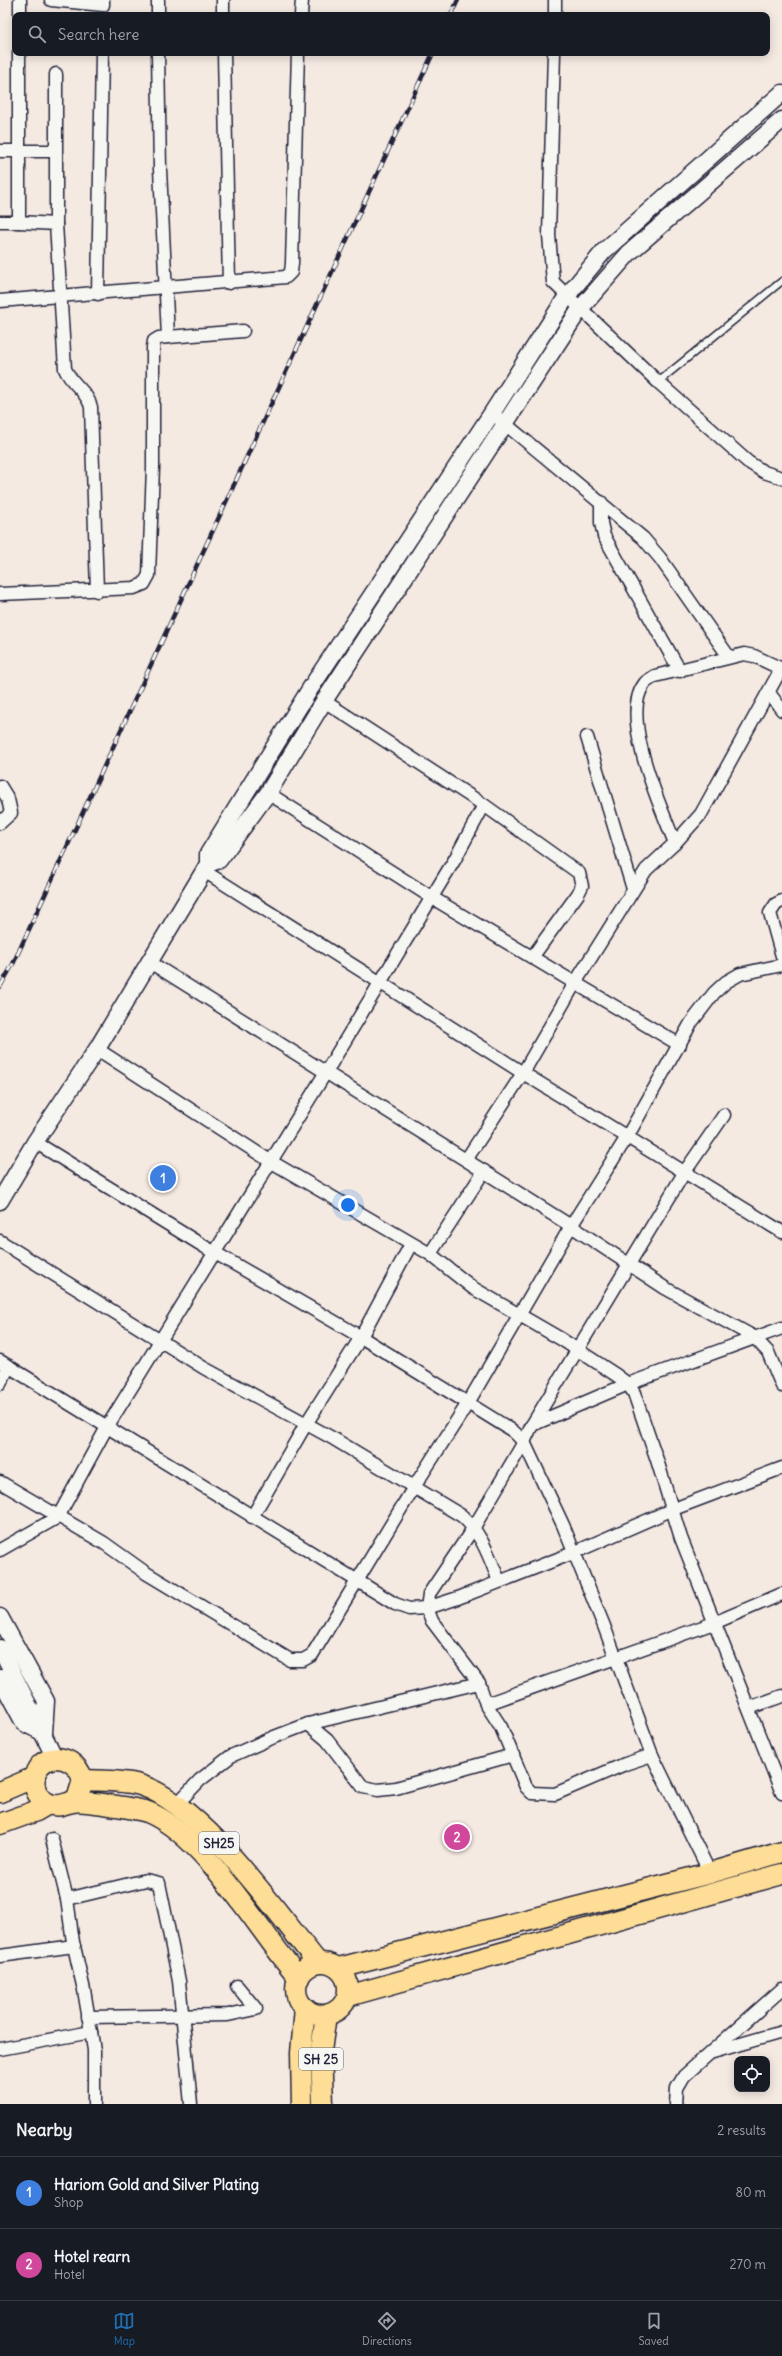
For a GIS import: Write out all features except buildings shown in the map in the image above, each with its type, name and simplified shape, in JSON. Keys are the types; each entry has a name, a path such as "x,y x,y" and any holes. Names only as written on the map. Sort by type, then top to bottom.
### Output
{"main road":[{"path":"0,1792 34,1778 42,1764 55,1758 70,1760 76,1765 83,1780 80,1792 72,1802"},
{"path":"34,1778 37,1792 48,1804 56,1806 72,1802 140,1809 159,1817 174,1827 204,1856 299,1978"},
{"name":"SH25","path":"83,1780 140,1785 159,1793 176,1805 223,1846 318,1963"},
{"path":"0,1824 36,1811 48,1804"},
{"path":"340,1968 710,1873 782,1852"},
{"path":"348,1996 782,1874"},
{"path":"324,1962 340,1968 344,1973 349,1984 348,1996 343,2006 333,2014 326,2015 310,2012 301,2004 296,1994 299,1978 302,1971 312,1964 324,1962"},
{"path":"302,2104 301,2053 305,2008"},
{"name":"SH 25","path":"323,2104 321,2051 326,2015"}],"street":[{"path":"20,0 20,12"},
{"path":"51,0 103,7"},
{"path":"158,0 158,12"},
{"path":"223,0 223,12"},
{"path":"301,12 302,0"},
{"path":"555,0 555,12"},
{"path":"19,56 19,222"},
{"path":"98,294 102,56"},
{"path":"158,56 164,288 168,337"},
{"path":"224,56 229,283"},
{"path":"0,301 286,278 291,272 298,56"},
{"path":"554,56 549,228 550,264 553,282 658,382 748,462 764,472 782,478"},
{"path":"56,74 56,224 65,369 72,383 89,400 91,407 97,591"},
{"path":"0,1201 35,1142 97,1049 148,961 206,868 208,854 310,689 492,413 567,296 604,251 782,93"},
{"path":"206,868 219,860 268,793 324,701 580,309 629,253 782,120"},
{"path":"0,150 56,151"},
{"path":"0,222 56,224"},
{"path":"0,594 97,591 134,588 144,584 149,575 153,467 154,341 159,338 243,331"},
{"path":"492,413 504,425 601,502 643,538 660,558 729,657"},
{"path":"601,502 601,523 604,536 680,670"},
{"path":"466,1160 523,1073 575,982 633,889 646,870 675,843 701,814 781,669 754,656 744,654 655,676 645,683 639,694 637,712 642,757 675,843"},
{"path":"769,693 782,710"},
{"path":"324,701 484,805 579,873 582,880 582,886 578,894 533,956"},
{"path":"587,737 633,889"},
{"path":"0,786 8,799 11,813 0,823"},
{"path":"268,793 431,897 533,956 680,1045"},
{"path":"0,1550 58,1517 107,1427 326,1072 454,859 484,805"},
{"path":"206,868 380,982 523,1073 782,1232"},
{"path":"782,901 776,904 770,913 782,956"},
{"path":"148,961 571,1226 665,1288 754,1337 768,1352 782,1386"},
{"path":"0,1482 104,1543 146,1573 290,1660 303,1660 312,1655 414,1487 468,1403 571,1226 627,1137 691,1023 714,993 726,982 740,974 782,965"},
{"path":"97,1049 270,1161 430,1254 473,1288 578,1350 628,1384 634,1394 657,1460 671,1510 714,1623 782,1793"},
{"path":"652,1755 625,1764 555,1794 541,1795 532,1792 526,1786 501,1727 486,1704 479,1683 432,1621 427,1608 429,1594 474,1527 524,1442 532,1425 630,1266 684,1173 724,1115"},
{"path":"35,1142 215,1252 361,1337 513,1431 524,1442 573,1553 616,1658 652,1755 710,1873"},
{"path":"430,1254 484,1171"},
{"path":"0,1240 204,1368 306,1424 462,1516 474,1527 482,1540 499,1580"},
{"path":"252,1516 306,1424 361,1337 411,1244"},
{"path":"532,1425 628,1384 782,1328"},
{"path":"0,1384 4,1364 395,1604 409,1608 427,1608 458,1598 499,1580 573,1553 671,1510 782,1468"},
{"path":"486,1704 714,1623 782,1594"},
{"path":"0,1617 46,1701 44,1733"},
{"path":"0,1648 32,1709 55,1758"},
{"path":"0,1678 24,1723 44,1733"},
{"path":"176,1805 200,1780 231,1756 274,1736 308,1724 479,1683"},
{"path":"749,1708 782,1696"},
{"path":"308,1724 327,1740 363,1787 378,1790 396,1788 513,1755"},
{"path":"52,1839 67,1899 74,1946 94,2050 94,2104"},
{"path":"67,1899 146,1880 159,1883 179,1981 191,2104"},
{"path":"0,1956 74,1946"},
{"path":"88,2017 228,2015 256,2009 237,1986"},
{"path":"676,2104 677,2088 684,2076 782,1989"},
{"path":"0,2049 91,2032"},
{"path":"710,2052 782,2032"}],"lane":[{"path":"658,382 782,281"}],"railway":[{"path":"452,12 458,0"},
{"path":"0,987 13,964 432,56"}],"place":[{"name":"Hariom Gold and Silver Plating","path":"163,1178"},
{"name":"Hotel rearn","path":"457,1837"}]}
